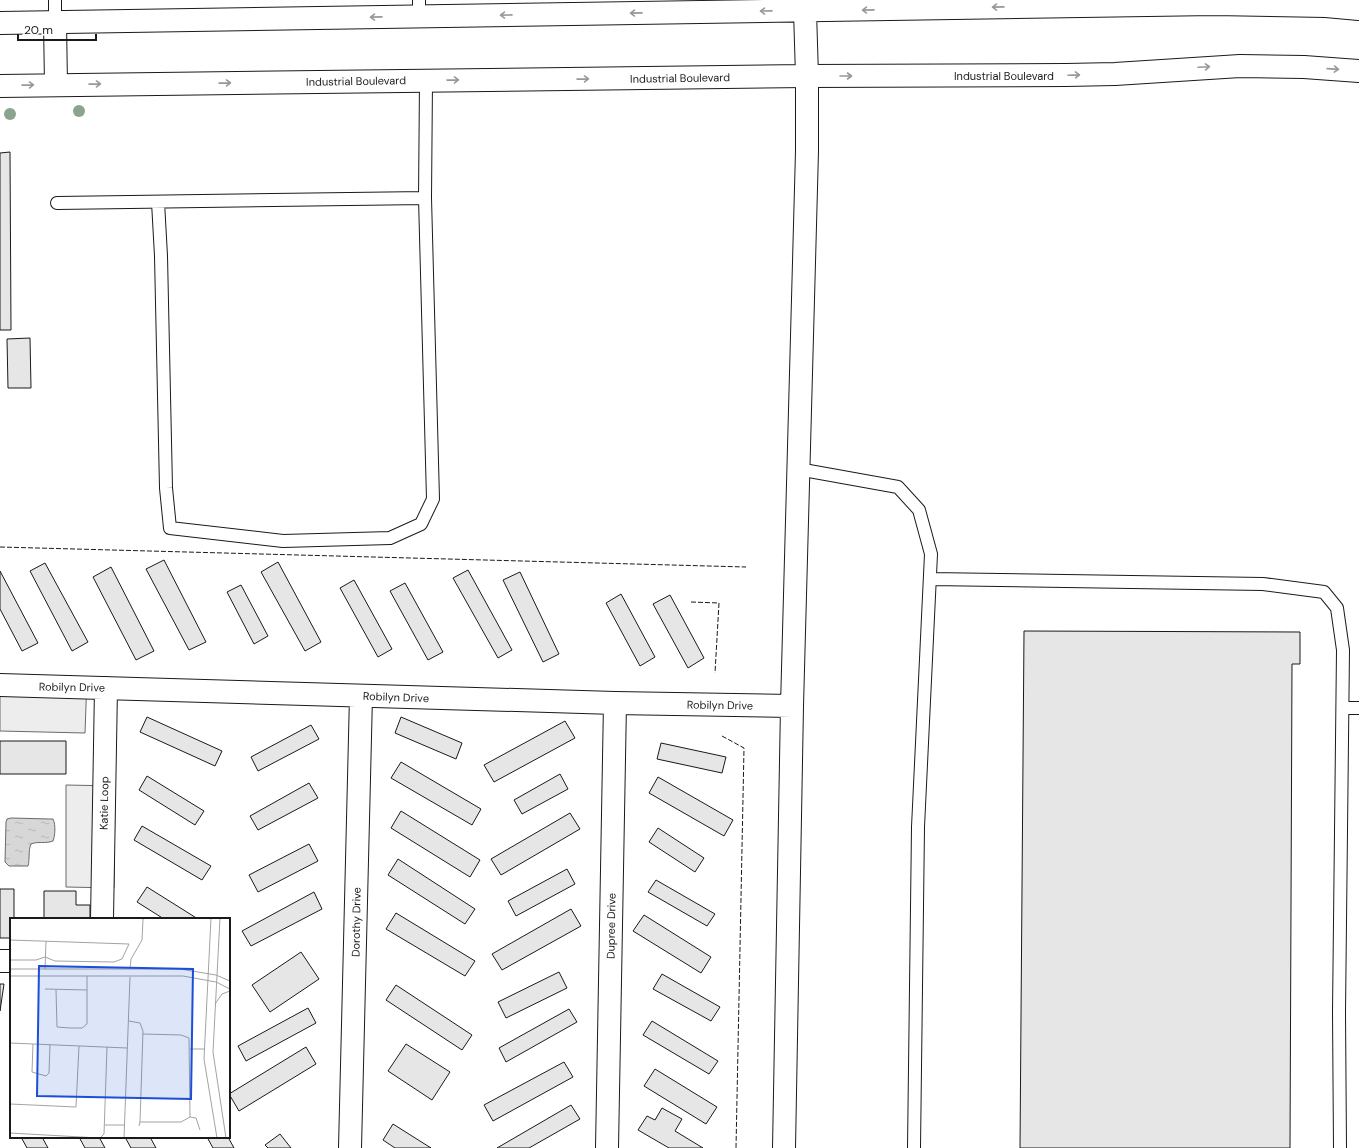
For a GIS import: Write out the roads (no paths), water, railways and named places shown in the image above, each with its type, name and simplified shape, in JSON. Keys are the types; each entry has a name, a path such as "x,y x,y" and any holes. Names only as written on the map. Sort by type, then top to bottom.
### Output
{"street":[{"path":"0,23 419,8 1214,4 1326,6 1359,9"},
{"path":"784,1148 792,706 807,151 805,5"},
{"path":"55,22 56,85"},
{"name":"Industrial Boulevard","path":"0,86 807,76 1080,75 1240,66 1304,67 1359,71"},
{"name":"Robilyn Drive","path":"0,685 615,703 792,706"},
{"name":"Katie Loop","path":"102,918 106,688"},
{"name":"Dorothy Drive","path":"350,1148 361,696"},
{"name":"Dupree Drive","path":"607,1148 615,703"}],"lane":[{"path":"55,0 55,22"},
{"path":"158,202 161,256 166,488 170,528 283,541 390,538 421,524 433,498 425,198 426,81"},
{"path":"57,203 425,198"},
{"path":"798,469 898,487 919,510 931,554 918,827 914,1148"},
{"path":"930,579 1263,584 1324,592 1338,608 1343,650 1344,708 1339,1012 1340,1148"},
{"path":"1344,708 1359,708"}],"water":[{"path":"7,819 53,819 54,821 55,830 53,841 31,844 28,866 9,866 5,862 6,822"}]}
